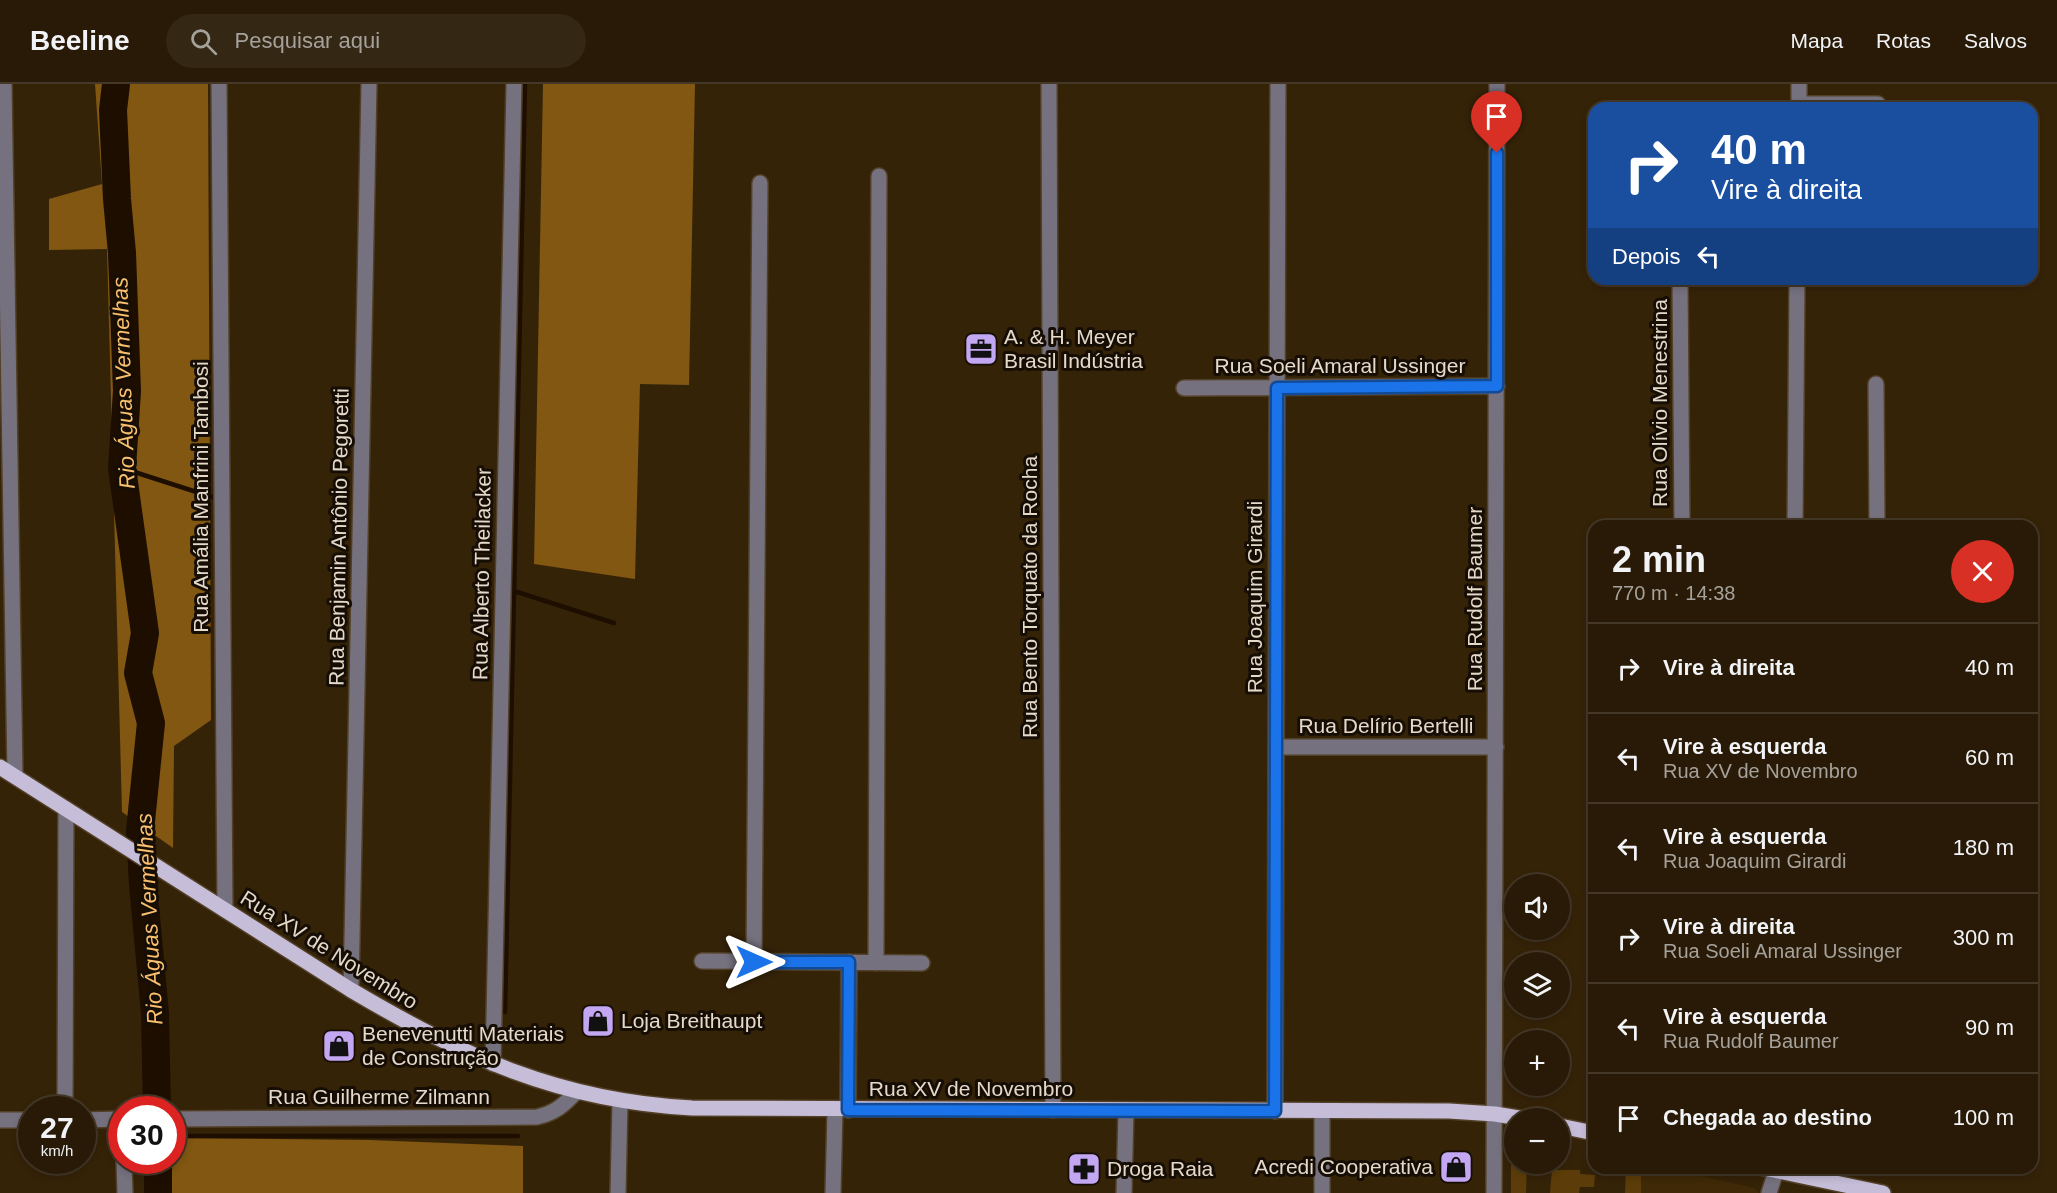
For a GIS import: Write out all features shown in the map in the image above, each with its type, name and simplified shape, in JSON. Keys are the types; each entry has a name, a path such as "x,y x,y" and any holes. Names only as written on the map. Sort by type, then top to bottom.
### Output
{"main road":[{"name":"Rua XV de Novembro","path":"0,767 351,990 428,1034 494,1064 546,1084 576,1092 620,1101 692,1108 1449,1111 1504,1115"},
{"path":"1570,1128 1588,1132"},
{"path":"1796,1174 1883,1193"}],"street":[{"path":"4,84 3,169 15,776"},
{"name":"Rua Amália Manfrini Tambosi","path":"219,84 225,910"},
{"name":"Rua Benjamin Antônio Pegoretti","path":"351,990 369,84"},
{"name":"Rua Alberto Theilacker","path":"494,1064 513,84"},
{"name":"Rua Bento Torquato da Rocha","path":"1049,84 1053,1110"},
{"name":"Rua Joaquim Girardi","path":"1275,1111 1278,84"},
{"name":"Rua Rudolf Baumer","path":"1494,1193 1497,84"},
{"path":"1799,84 1799,102"},
{"path":"876,963 879,176"},
{"path":"754,962 760,183"},
{"name":"Rua Olívio Menestrina","path":"1680,285 1682,520"},
{"path":"1795,520 1797,285"},
{"path":"1876,384 1877,520"},
{"name":"Rua Soeli Amaral Ussinger","path":"1184,388 1497,386"},
{"name":"Rua Delírio Bertelli","path":"1276,747 1496,747"},
{"path":"65,1096 66,809"},
{"path":"702,961 922,963"},
{"path":"833,1193 842,1110 849,962"},
{"name":"Rua Guilherme Zilmann","path":"186,1119 537,1117 551,1114 563,1107 576,1092"},
{"path":"618,1193 620,1101"},
{"path":"1125,1193 1126,1110"},
{"path":"1322,1111 1322,1193"},
{"path":"0,1120 18,1120"},
{"path":"124,1174 125,1193"},
{"path":"1769,1193 1772,1174"}],"shaded area":[{"path":"95,84 208,84 211,720 174,746 173,848 122,812 107,249 49,250 49,199 102,184"},
{"path":"543,84 695,84 689,385 640,384 635,579 534,564"},
{"path":"186,1138 369,1140 523,1146 523,1193 168,1193 168,1174 186,1174"},
{"path":"1570,1170 1580,1170 1580,1174 1595,1175 1594,1187 1580,1187 1579,1193 1550,1193 1552,1174 1570,1174"},
{"path":"1511,1174 1527,1174 1526,1193 1511,1193"},
{"path":"1626,1174 1641,1174 1641,1193 1625,1193"},
{"path":"1641,1174 1693,1174 1754,1188 1759,1193 1641,1193"}],"waterway":[{"name":"Rio Águas Vermelhas","path":"116,84 113,110 122,253 127,391 122,468 145,633 138,673 151,723 140,831 155,1013 157,1096"},
{"path":"505,1012 525,84"},
{"path":"122,468 212,497"},
{"path":"514,591 614,623"},
{"path":"186,1136 518,1136"},
{"name":"Rio Águas Vermelhas","path":"158,1174 158,1193"}],"place":[{"name":"A. & H. Meyer Brasil Indústria","path":"981,349"},
{"name":"Loja Breithaupt","path":"598,1021"},
{"name":"Benevenutti Materiais de Construção","path":"339,1046"},
{"name":"Acredi Cooperativa","path":"1456,1167"},
{"name":"Droga Raia","path":"1084,1169"}],"route":[{"path":"754,962 849,962 848,1110 1275,1111 1277,388 1497,386 1497,153"}]}
